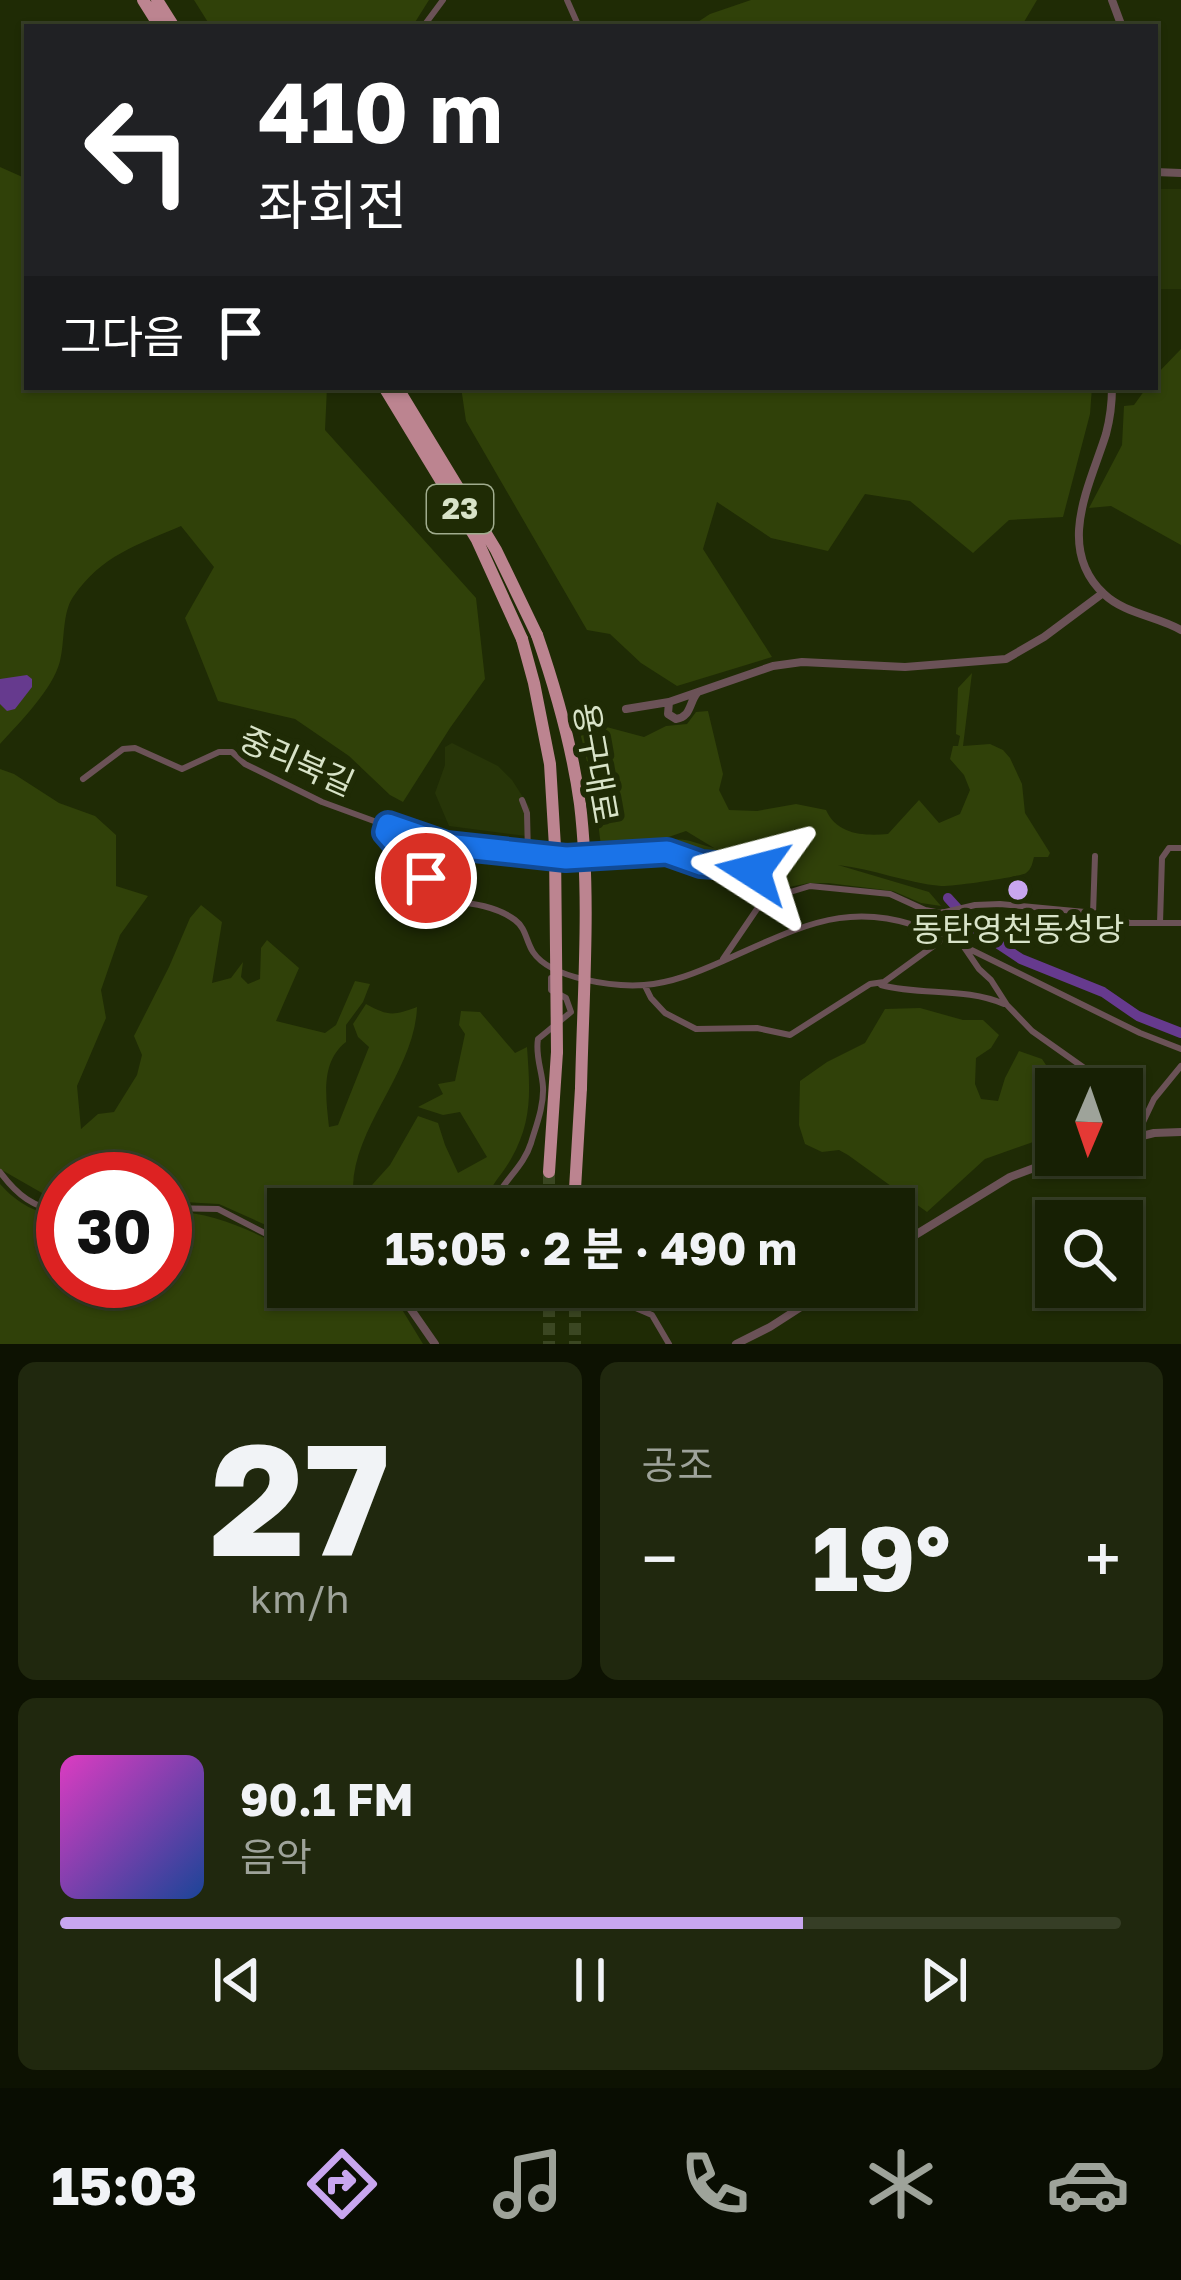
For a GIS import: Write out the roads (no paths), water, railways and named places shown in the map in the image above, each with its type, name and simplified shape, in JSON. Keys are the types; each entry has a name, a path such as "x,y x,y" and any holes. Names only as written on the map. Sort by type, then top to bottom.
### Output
{"highway":[{"name":"용구대로","path":"386,390 496,578 534,682 550,764 555,847 557,1052 549,1172"},
{"name":"용구대로","path":"399,390 496,550 537,635 563,715 581,819 584,936 575,1188"}],"street":[{"path":"1112,390 1106,434 1078,522 1084,558 1103,593 1181,630"},
{"path":"626,710 669,702 773,666 802,662 905,667 1006,659 1103,593"},
{"path":"669,702 668,714 682,718 698,692"},
{"name":"중리북길","path":"82,778 123,748 135,748 182,769 219,752 232,752 245,764 322,802 446,845 596,858 667,852 701,864 753,871 767,880 777,896"},
{"path":"522,800 528,854"},
{"path":"388,825 386,832 445,900 486,906 511,917 522,926 532,951 559,972 609,984 644,985 686,977 792,930 829,919 896,918 962,944 1181,1049"},
{"path":"1160,923 1162,858 1169,848 1181,848"},
{"path":"1093,914 1095,856"},
{"path":"721,962 757,909 777,896 820,886 890,894 920,908 945,912 1000,904 1130,923 1181,922"},
{"path":"879,984 939,943 945,912"},
{"path":"962,944 1032,1031 1084,1068"},
{"path":"500,1188 527,1154 537,1123 543,1095 537,1042 571,1012 566,998 551,990 551,979 559,972"},
{"path":"644,985 665,1012 696,1030 757,1028 790,1035 870,984 967,993 1007,1005"},
{"path":"1143,1122 1181,1066"},
{"path":"1143,1137 1181,1132"},
{"path":"915,1235 1035,1167"},
{"path":"0,1172 14,1190 36,1205"},
{"path":"192,1209 218,1209 267,1234"},
{"path":"410,1308 436,1344"},
{"path":"642,1308 660,1325 668,1344"},
{"path":"736,1344 799,1308"}],"waterway":[{"path":"948,898 976,929 1021,959 1103,992 1138,1016 1181,1033"}],"tunnel":[{"path":"549,1172 549,1188"},
{"path":"549,1308 549,1344"},
{"path":"575,1308 575,1344"}],"place":[{"name":"동탄영천동성당","path":"1018,890"}]}
